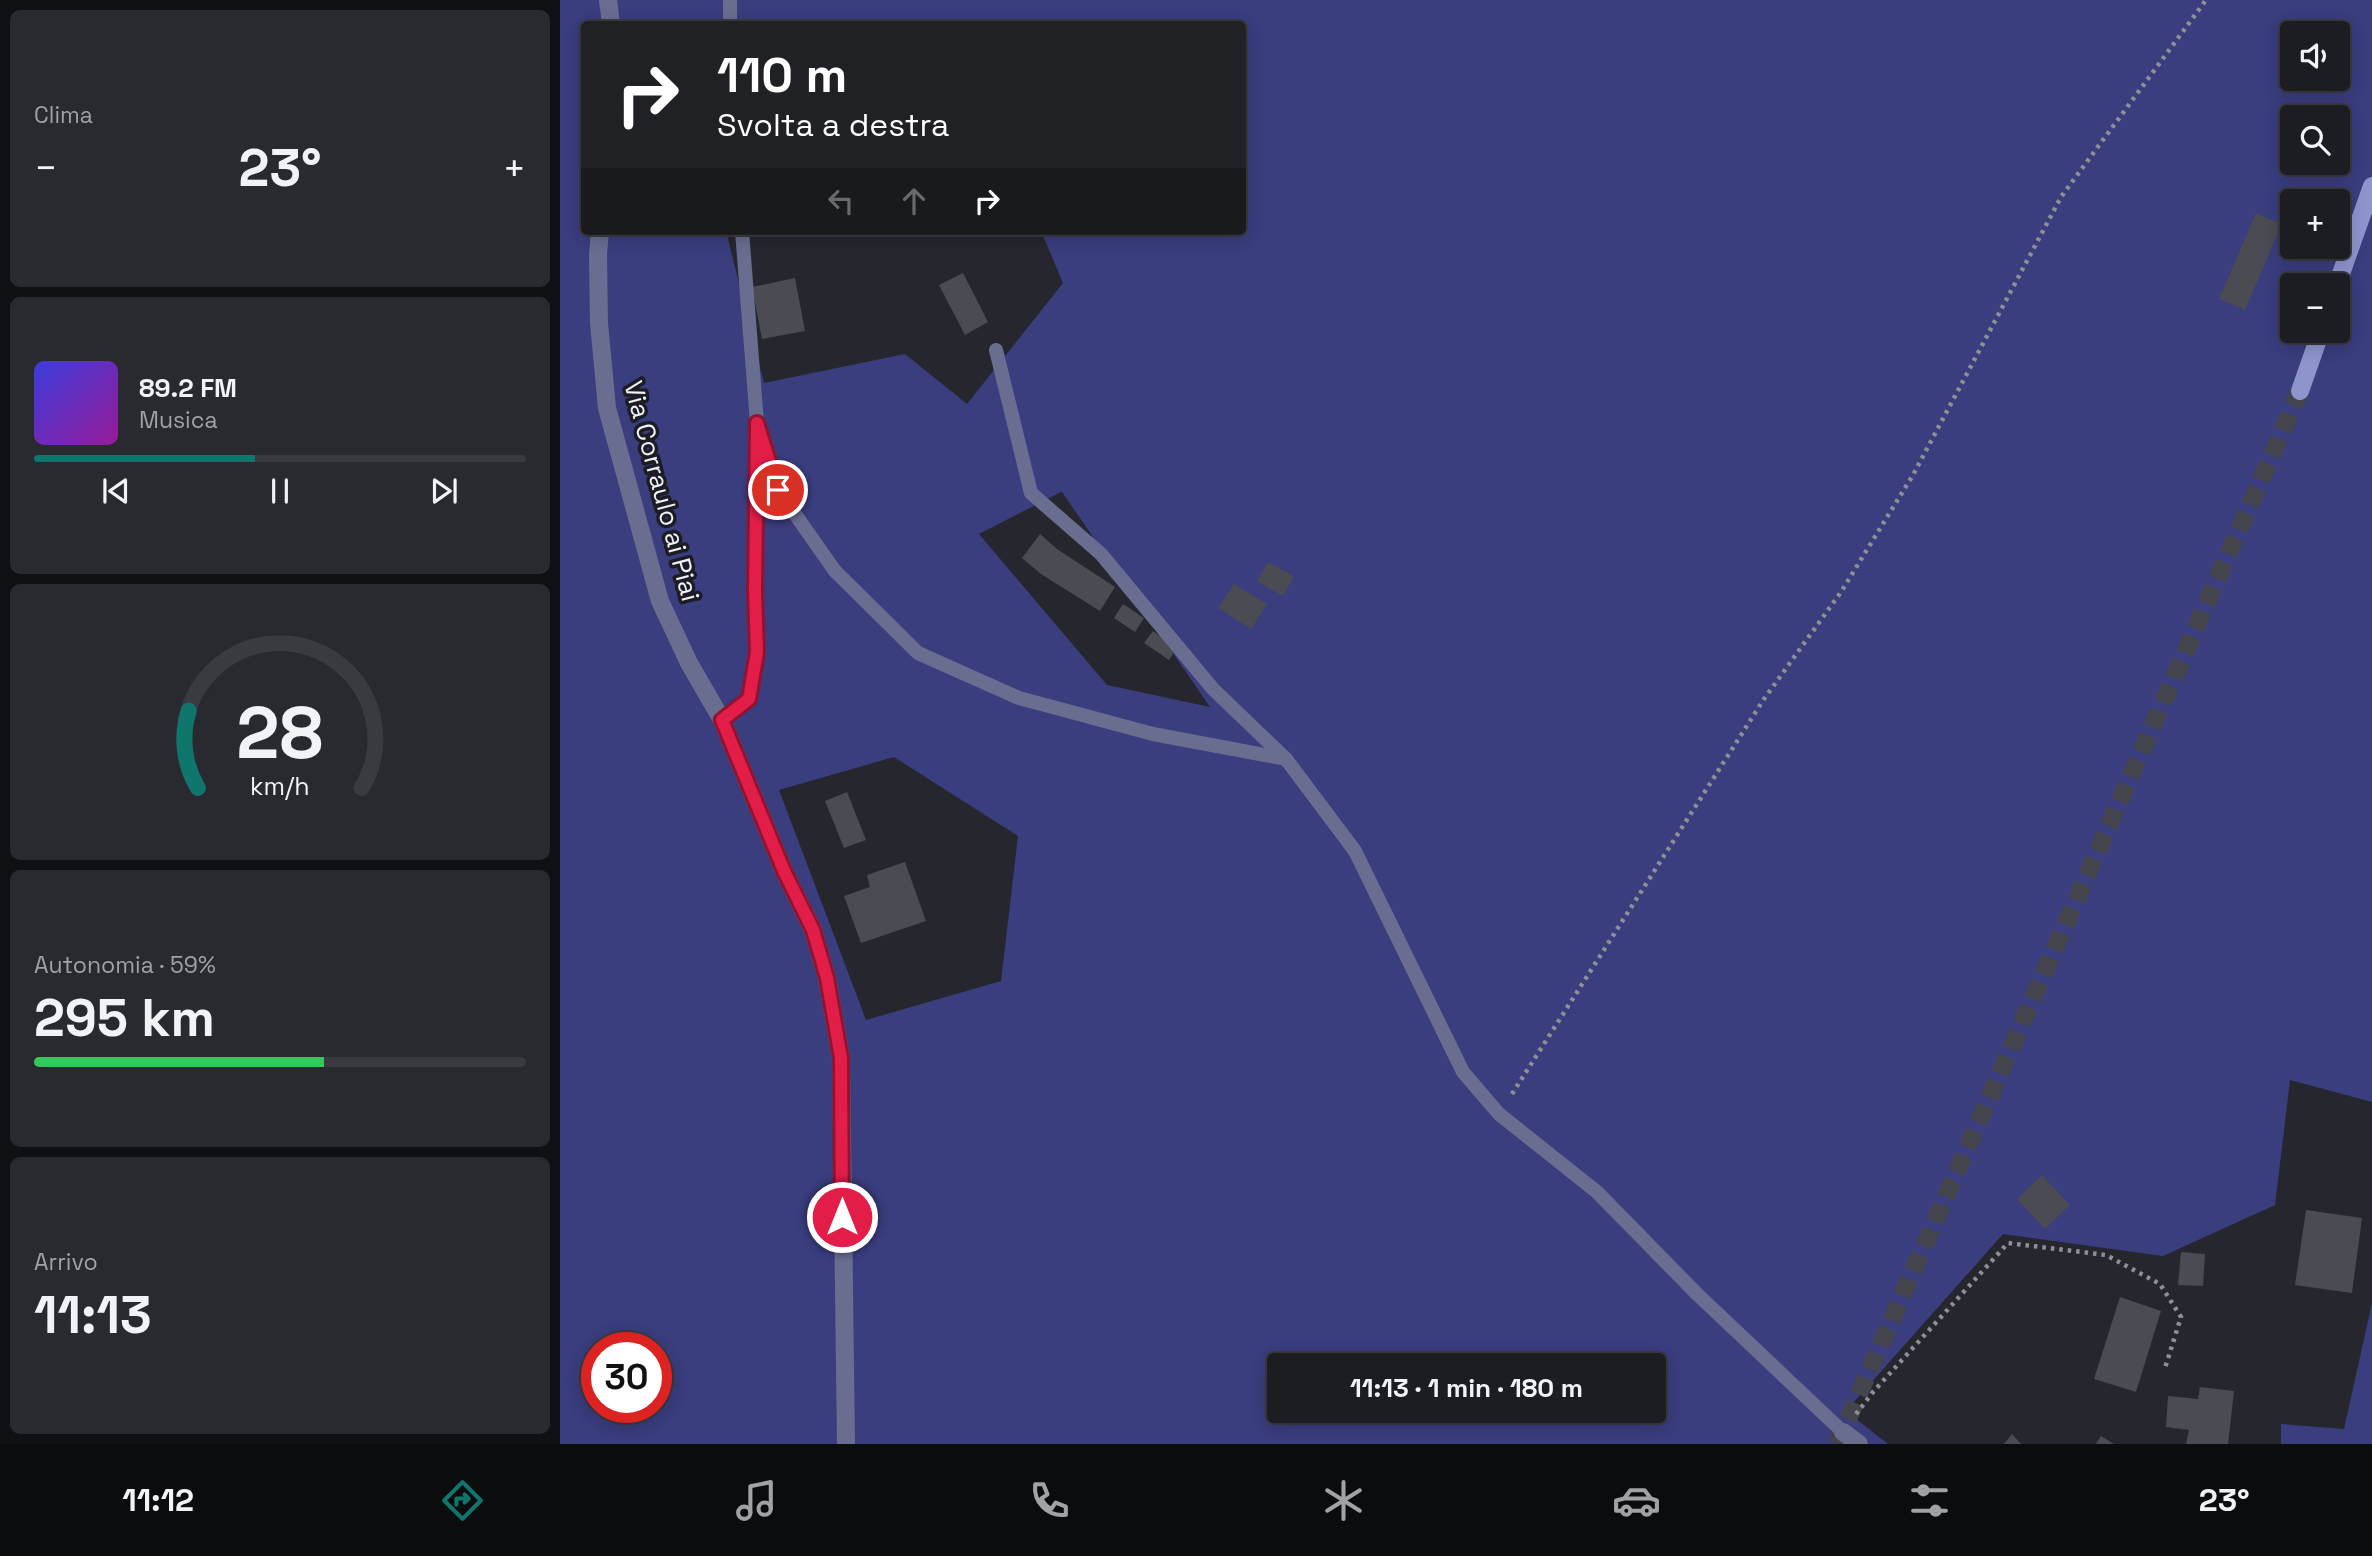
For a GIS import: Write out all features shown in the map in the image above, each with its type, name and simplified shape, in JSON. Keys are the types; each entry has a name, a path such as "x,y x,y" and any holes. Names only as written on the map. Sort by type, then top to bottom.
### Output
{"main road":[{"path":"2341,273 2372,186"},
{"path":"2300,391 2317,343"}],"street":[{"path":"608,0 611,21"},
{"name":"Via Corraulo ai Piai","path":"600,235 599,323 607,408 660,601 689,663 722,720 784,871 813,930 827,978 841,1058 846,1444"},
{"path":"1843,1432 1859,1444"}],"lane":[{"path":"730,0 730,21"},
{"path":"722,720 749,699 757,652 757,423 742,235"},
{"path":"996,350 1031,493 1101,554 1213,689 1286,759 1355,851 1463,1072 1499,1114 1597,1192 1697,1294 1843,1432"},
{"path":"757,423 778,490 835,571 918,653 1019,698 1153,734 1286,759"}],"path":[{"path":"1499,1114 1764,699 1841,592 1906,487 2061,197 2206,0"},
{"path":"1843,1432 1873,1392 2008,1243 2106,1255 2160,1284 2181,1317 2165,1368"}],"shaded area":[{"path":"560,0 2372,0 2372,1102 2290,1080 2275,1205 2163,1256 2003,1234 1846,1411 1888,1444 560,1444","holes":["1062,492 1210,707 1107,685 979,534","894,757 1018,836 1001,981 866,1020 779,790"]},
{"path":"2372,1303 2372,1444 2281,1444 2281,1424 2344,1429"}],"building":[{"path":"2256,213 2280,223 2245,310 2219,299"},
{"path":"963,273 988,322 965,335 939,285"},
{"path":"795,278 805,331 762,339 752,287"},
{"path":"1040,534 1057,549 1115,587 1100,611 1041,574 1022,558"},
{"path":"1268,562 1294,576 1283,596 1257,581"},
{"path":"1234,584 1267,604 1251,629 1218,608"},
{"path":"1123,604 1144,618 1135,632 1114,618"},
{"path":"1153,631 1177,648 1169,660 1144,643"},
{"path":"847,792 866,840 844,848 825,801"},
{"path":"905,862 926,921 861,943 844,896 870,887 867,875"},
{"path":"2042,1175 2070,1205 2045,1229 2017,1199"},
{"path":"2306,1210 2362,1218 2352,1293 2295,1285"},
{"path":"2181,1252 2205,1254 2203,1286 2178,1285"},
{"path":"2120,1297 2161,1311 2136,1392 2094,1379"},
{"path":"2200,1387 2234,1391 2228,1444 2186,1444 2189,1430 2166,1427 2168,1396 2198,1399"},
{"path":"2012,1434 2021,1444 2004,1444"},
{"path":"2101,1436 2114,1444 2096,1444"}],"tunnel":[{"path":"1837,1444 2300,391"}],"route":[{"path":"778,490 757,423 757,652 749,699 722,720 760,807 784,871 813,930 827,978 841,1058 842,1217"}]}
